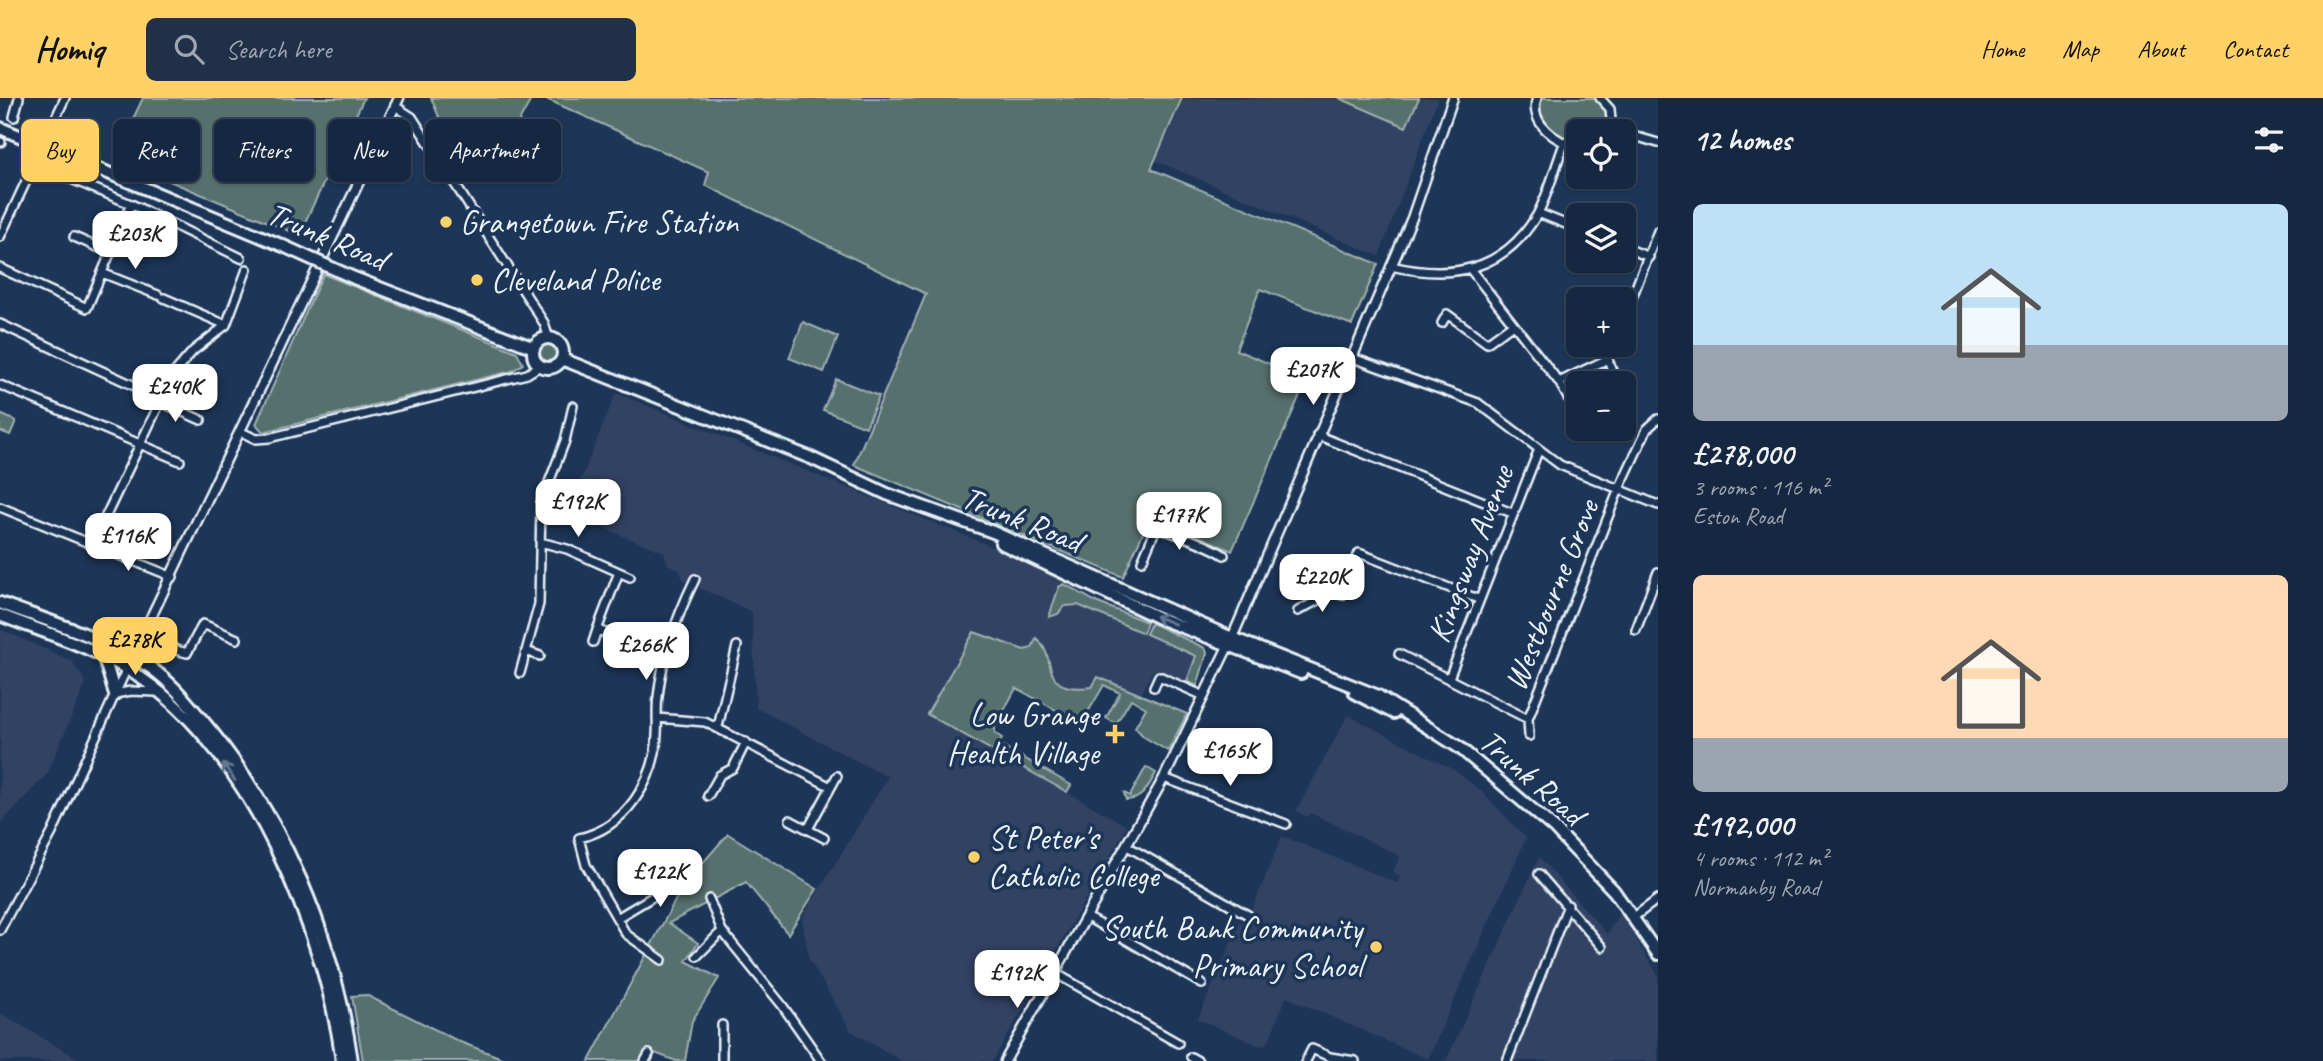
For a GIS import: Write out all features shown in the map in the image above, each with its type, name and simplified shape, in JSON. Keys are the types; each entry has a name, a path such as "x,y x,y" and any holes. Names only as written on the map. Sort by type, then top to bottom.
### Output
{"main road":[{"path":"0,123 21,135"},
{"path":"0,128 21,136"},
{"name":"Trunk Road","path":"99,168 354,278 534,348"},
{"path":"549,339 561,346 562,359 552,368 540,366 534,358 534,348 540,341 549,339"},
{"name":"Trunk Road","path":"562,359 811,458 852,479 956,521 993,532 1230,642 1378,696 1444,737 1555,828 1614,891 1658,954"},
{"path":"0,603 95,640 150,667 169,683 220,741 268,814 303,884 330,959 352,1061"},
{"path":"0,615 86,648 125,669 157,692 191,723 212,749 260,820 299,901 321,965 342,1061"},
{"path":"104,658 115,694"}],"street":[{"path":"14,117 19,98"},
{"path":"56,119 65,98"},
{"path":"1005,1061 1164,778 1230,642 1391,266 1430,169 1452,98"},
{"path":"1391,266 1422,273 1471,270 1510,246 1538,213 1564,144 1551,136 1538,118 1536,100 1526,98"},
{"path":"1600,98 1610,109 1612,119"},
{"path":"0,930 52,833 125,669 173,577 397,102 412,117 544,323 549,339"},
{"path":"1636,137 1658,143"},
{"path":"0,237 26,182"},
{"path":"78,182 131,204 241,258"},
{"path":"0,268 88,304 131,204"},
{"path":"1538,213 1566,224"},
{"path":"1636,289 1658,231"},
{"path":"74,237 111,253"},
{"path":"1636,252 1649,257"},
{"path":"93,544 125,471 142,445 174,373 193,351 226,325 247,269"},
{"path":"1471,270 1566,394"},
{"path":"103,273 226,325"},
{"path":"1442,323 1447,314 1487,343 1513,324"},
{"path":"0,324 201,420"},
{"path":"1350,357 1478,403 1560,465 1658,505"},
{"path":"1559,382 1608,359 1612,371"},
{"path":"241,432 257,439 269,438 527,374 540,366"},
{"path":"0,385 180,461"},
{"path":"520,673 539,604 541,503 565,441 573,406"},
{"name":"Westbourne Grove","path":"1528,719 1619,489 1647,429 1658,419"},
{"path":"1317,435 1512,513"},
{"name":"Kingsway Avenue","path":"1449,678 1539,449"},
{"path":"0,507 173,577"},
{"path":"1142,561 1157,526 1199,545 1212,546 1224,555"},
{"path":"540,542 549,542 630,577"},
{"path":"1298,611 1318,600 1322,587 1342,595 1359,553 1478,599"},
{"path":"593,642 619,572"},
{"path":"1636,629 1658,572"},
{"path":"662,960 626,934 586,864 579,838 597,834 615,824 636,799 650,766 657,738 657,698 667,652 683,603 695,579"},
{"path":"147,629 176,650 187,653 203,624 237,639"},
{"path":"95,640 127,638 147,629"},
{"path":"597,630 667,652"},
{"path":"718,727 737,646"},
{"path":"526,651 540,656"},
{"path":"1399,654 1528,719 1529,736"},
{"path":"1154,687 1159,676 1204,696"},
{"path":"115,694 131,691 157,692"},
{"path":"657,718 705,722 718,727 831,787"},
{"path":"708,796 720,775 733,768 746,742"},
{"path":"808,830 837,776"},
{"path":"1164,778 1286,824"},
{"path":"790,820 824,838"},
{"path":"1127,846 1248,915"},
{"path":"1539,874 1569,905 1602,947"},
{"path":"617,918 689,875"},
{"path":"709,899 722,931 782,1005 821,1061"},
{"path":"1634,917 1658,899"},
{"path":"1507,1061 1505,1060 1569,905"},
{"path":"1087,917 1202,984"},
{"path":"697,956 722,931"},
{"path":"1055,973 1178,1044"},
{"path":"722,1025 722,1061"},
{"path":"1306,1061 1312,1049 1330,1057 1355,1061"}],"shaded area":[{"path":"1184,98 1438,98 1379,256 1156,161"},
{"path":"616,393 1049,570 1098,603 1129,613 1202,645 1207,650 1197,690 1153,670 1141,695 1098,677 1092,687 1072,690 1053,678 1044,649 1036,639 1032,648 1024,650 974,632 928,713 1127,826 993,1061 902,1061 851,1031 809,959 802,918 888,777 756,708 752,612 684,581 679,570 668,564 664,552 567,514"},
{"path":"0,629 72,661 86,683 47,774 0,824"},
{"path":"1348,715 1454,770 1481,791 1526,838 1428,1059 1286,997 1268,1043 1260,1046 1198,1019 1240,922 1247,922 1282,836 1397,883 1400,876 1393,872 1400,856 1311,813 1307,817 1296,811"},
{"path":"1539,857 1607,934 1620,913 1658,975 1658,1061 1446,1061"},
{"path":"0,1013 82,1061 0,1061"}],"green space":[{"path":"143,98 364,98 354,119 328,119 328,174 299,235 172,182 200,182 200,119 133,119"},
{"path":"431,98 532,98 520,119 440,119"},
{"path":"544,98 1182,98 1151,169 1378,264 1352,325 1260,289 1236,350 1307,379 1232,551 1151,515 1123,577 854,465 926,294 705,185 709,172"},
{"path":"1339,98 1419,98 1406,127"},
{"path":"1542,98 1596,98 1607,110 1608,119 1566,119 1566,140 1544,122 1540,107"},
{"path":"323,274 517,352 523,364 512,371 263,432 256,424"},
{"path":"803,322 838,337 824,372 789,358"},
{"path":"548,345 554,348 557,354 554,360 548,363 542,360 539,354 542,348"},
{"path":"836,379 879,396 866,427 823,410"},
{"path":"0,414 16,421 10,435 0,431"},
{"path":"1064,584 1098,603 1147,622 1143,633 1078,605 1065,606 1058,614 1049,617 1059,587"},
{"path":"1151,623 1205,648 1207,653 1197,686 1187,681 1196,656 1146,634"},
{"path":"974,632 1024,650 1032,648 1036,638 1043,646 1056,680 1063,685 1074,688 1092,687 1098,677 1187,714 1168,751 1144,737 1135,727 1146,708 1131,699 1116,724 1106,718 1120,693 1104,685 1081,724 1016,688 995,727 995,733 1002,738 999,744 1071,785 1067,792 927,714"},
{"path":"1146,767 1156,773 1150,784 1137,798 1126,800 1124,793 1130,796"},
{"path":"728,834 817,889 788,934 746,882 669,923 698,943 686,961 719,978 692,1021 685,1061 676,1061 655,1053 652,1061 589,1061 684,884"},
{"path":"366,995 460,1042 510,1061 363,1061 352,996"}],"place":[{"name":"Grangetown Fire Station","path":"446,222"},
{"name":"Cleveland Police","path":"477,280"},
{"name":"Low Grange Health Village","path":"1115,734"},
{"name":"St Peter's Catholic College","path":"974,857"},
{"name":"South Bank Community Primary School","path":"1376,947"}]}
